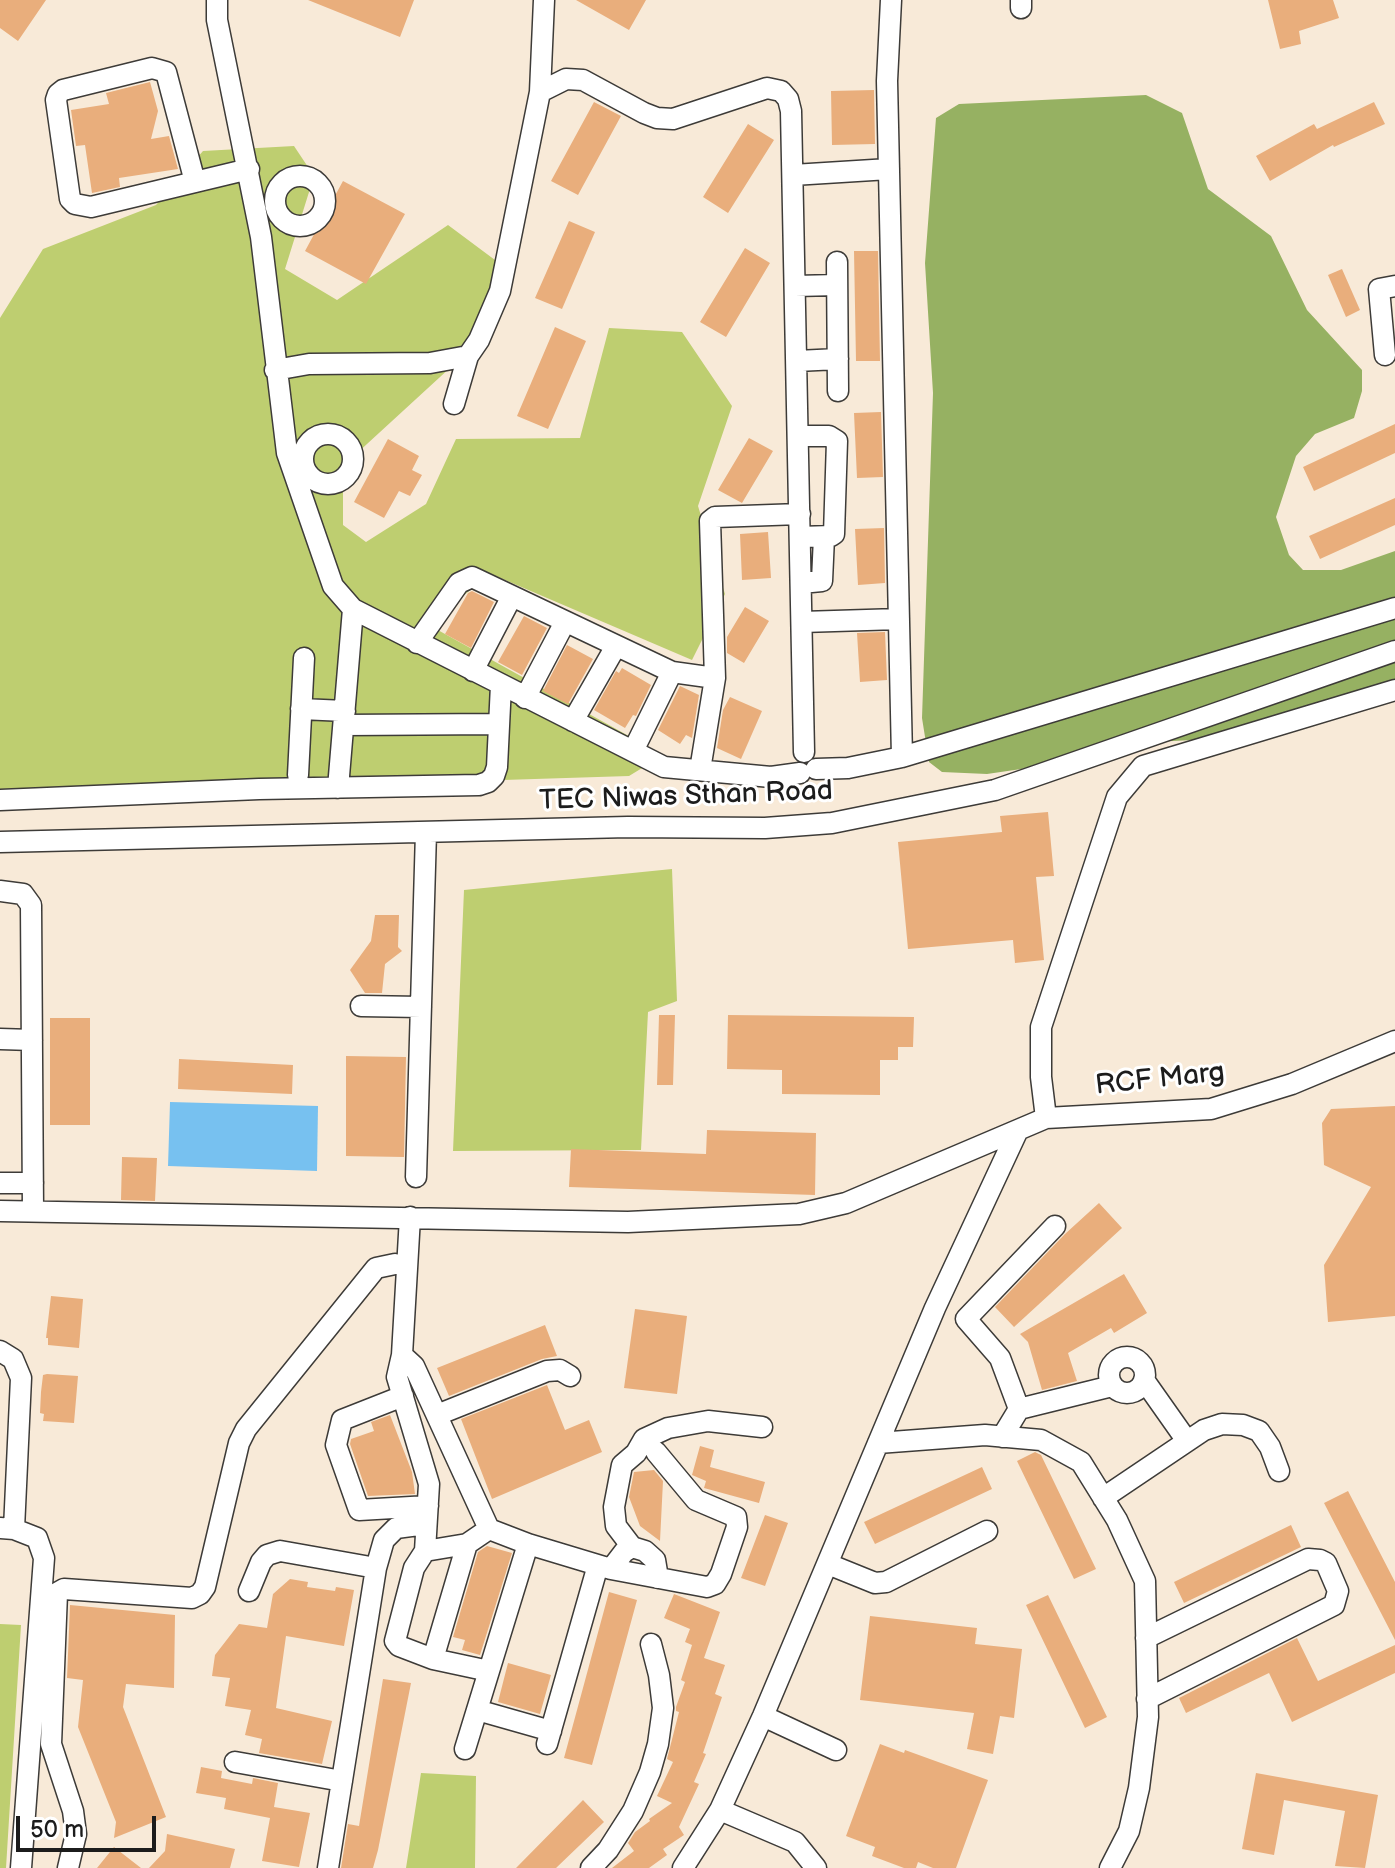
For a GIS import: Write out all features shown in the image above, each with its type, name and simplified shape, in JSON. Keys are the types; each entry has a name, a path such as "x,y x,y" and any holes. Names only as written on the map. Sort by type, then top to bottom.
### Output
{"street":[{"path":"217,0 217,20 261,237 275,370 298,472 333,586 353,609 417,643 664,767 771,777 807,765 848,768 902,757 1395,608"},
{"path":"454,404 468,356 479,340 500,291 540,92 544,0"},
{"path":"891,0 887,81 902,757"},
{"path":"195,182 166,72 152,68 63,90 58,94 56,100 70,199 75,204 91,207 195,182 250,177 284,181"},
{"path":"540,92 566,79 583,80 644,113 673,119 767,88 781,91 788,99 793,175 807,765"},
{"path":"793,175 889,169"},
{"path":"292,176 310,177 323,189 325,206 317,221 302,227 287,223 276,211 274,203 278,187 284,181 292,176"},
{"path":"261,237 287,223"},
{"path":"837,262 838,391"},
{"path":"795,286 837,285"},
{"path":"1385,355 1379,289 1395,286"},
{"path":"275,370 309,364 430,363 468,356"},
{"path":"797,361 838,359"},
{"path":"798,436 829,436 837,441 836,529 831,536 800,537"},
{"path":"700,770 715,678 710,521 715,517 800,514"},
{"path":"801,583 822,581 824,537"},
{"path":"417,643 459,583 472,577 672,672 715,678"},
{"path":"473,671 512,596"},
{"path":"338,788 353,609"},
{"path":"802,622 899,619"},
{"path":"525,698 565,622"},
{"path":"573,721 616,646"},
{"name":"TEC Niwas Sthan Road","path":"0,842 628,827 765,828 832,823 995,790 1395,651"},
{"path":"298,775 304,658"},
{"path":"633,751 672,672"},
{"path":"0,800 473,785 488,782 497,767 501,685"},
{"path":"1046,1118 1041,1077 1041,1027 1117,797 1143,766 1395,690"},
{"path":"301,709 344,718 499,724"},
{"path":"416,1177 426,832"},
{"path":"0,891 23,894 31,905 33,1211"},
{"path":"361,1006 421,1007"},
{"path":"0,1039 32,1040"},
{"name":"RCF Marg","path":"0,1211 628,1222 799,1214 846,1203 1046,1118 1211,1109 1292,1084 1395,1041"},
{"path":"683,1868 720,1810 763,1716 935,1308 1018,1130"},
{"path":"0,1183 33,1183"},
{"path":"410,1217 402,1355 397,1377 429,1484 425,1551 414,1568 395,1641 399,1646 433,1659 489,1671"},
{"path":"966,1319 1055,1226"},
{"path":"68,1868 76,1834 73,1811 51,1744 57,1593 64,1589 192,1598 200,1594 205,1587 239,1443 246,1429 376,1268 395,1264"},
{"path":"935,1308 966,1319 1000,1358 1019,1409"},
{"path":"0,1351 13,1359 21,1378 7,1529 37,1538 44,1558 21,1868"},
{"path":"402,1355 414,1366 489,1529 605,1567 707,1587 715,1584 737,1527 736,1517 696,1500 650,1446"},
{"path":"1134,1359 1140,1363 1145,1374 1142,1386 1133,1393 1121,1393 1112,1386 1109,1369 1116,1360 1134,1359"},
{"path":"437,1415 547,1371 560,1370 570,1376"},
{"path":"1144,1380 1187,1441"},
{"path":"1002,1437 1019,1409 1112,1386"},
{"path":"403,1396 342,1420 336,1445 359,1510 427,1515"},
{"path":"658,1578 655,1560 645,1551 632,1547 616,1526 614,1507 622,1465 650,1446 668,1428 708,1421 762,1427"},
{"path":"1103,1498 1204,1430 1222,1424 1243,1425 1259,1431 1270,1447 1279,1471"},
{"path":"878,1443 940,1437 1041,1440 1081,1462 1117,1520 1145,1581 1148,1717 1139,1788 1129,1831 1110,1868"},
{"path":"328,1868 376,1568 384,1540 396,1528 427,1515"},
{"path":"425,1551 467,1544 489,1529"},
{"path":"828,1564 875,1583 886,1582 987,1531"},
{"path":"433,1659 467,1544"},
{"path":"465,1749 528,1544"},
{"path":"477,1710 549,1737 605,1567 632,1547"},
{"path":"249,1591 261,1562 267,1555 280,1551 376,1568"},
{"path":"1146,1638 1308,1559 1326,1563 1338,1591 1334,1605 1147,1699"},
{"path":"591,1868 608,1850 633,1811 658,1744 663,1708 651,1644"},
{"path":"763,1716 836,1750"},
{"path":"235,1762 342,1781"},
{"path":"720,1810 795,1842 816,1868"}],"green space":[{"path":"1146,95 1182,113 1208,189 1271,236 1307,310 1362,370 1362,391 1354,418 1315,434 1296,456 1276,517 1289,555 1303,570 1341,570 1395,551 1395,683 1193,740 1133,743 1076,761 987,774 942,772 929,762 922,718 933,393 925,263 936,118 959,104"},
{"path":"294,146 314,176 285,269 337,300 448,225 499,263 488,333 343,466 343,525 366,542 426,504 456,439 580,438 609,328 682,332 732,406 698,506 725,594 692,660 491,574 427,624 636,740 652,762 629,776 0,796 0,318 43,249 156,205 203,151"},
{"path":"672,869 677,1001 648,1012 641,1150 453,1151 464,890"},
{"path":"0,1624 21,1625 6,1868 0,1868"},
{"path":"421,1773 476,1776 475,1868 406,1868"}],"water":[{"path":"170,1102 318,1106 317,1171 168,1166"}],"building":[{"path":"0,0 46,0 18,41 0,28"},
{"path":"308,0 414,0 400,37"},
{"path":"576,0 646,0 629,30"},
{"path":"1268,0 1333,0 1339,18 1299,31 1301,44 1280,49"},
{"path":"150,82 158,111 151,139 169,136 178,169 119,178 120,187 92,193 85,145 76,146 71,110 109,104 106,93"},
{"path":"874,90 875,144 832,145 831,91"},
{"path":"594,102 621,116 578,195 551,181"},
{"path":"1374,102 1385,124 1333,145 1270,181 1256,156 1314,124 1317,129"},
{"path":"748,124 774,140 728,213 703,197"},
{"path":"343,181 405,214 366,284 305,251"},
{"path":"569,221 595,232 562,309 535,298"},
{"path":"745,248 770,263 726,337 700,322"},
{"path":"854,251 878,251 880,361 856,361"},
{"path":"1342,269 1360,310 1346,317 1328,275"},
{"path":"555,327 586,341 548,429 517,416"},
{"path":"881,412 883,477 857,478 854,413"},
{"path":"1395,424 1395,453 1314,491 1303,467"},
{"path":"749,438 773,451 742,503 718,490"},
{"path":"388,439 419,456 412,470 422,475 410,496 399,491 384,518 354,502"},
{"path":"1395,498 1395,525 1320,559 1309,536"},
{"path":"884,528 885,583 858,585 855,529"},
{"path":"768,532 771,578 742,580 740,534"},
{"path":"472,591 494,602 471,648 445,634"},
{"path":"745,607 769,621 744,663 727,653 727,637"},
{"path":"524,616 547,628 522,675 498,662"},
{"path":"885,632 887,680 860,682 857,633"},
{"path":"567,645 593,659 568,704 543,691"},
{"path":"622,668 651,685 636,716 633,715 625,728 594,710 616,671 619,673"},
{"path":"680,686 699,695 692,738 686,735 680,744 658,730"},
{"path":"730,697 762,711 741,759 717,748 723,710"},
{"path":"1048,812 1054,876 1036,877 1044,960 1015,963 1013,940 908,949 898,842 1002,832 1000,816"},
{"path":"375,915 399,915 398,947 402,951 385,964 382,993 365,993 350,970 371,941"},
{"path":"659,1015 675,1015 673,1085 657,1085"},
{"path":"728,1015 914,1017 913,1047 898,1047 898,1060 880,1060 880,1095 782,1094 782,1070 727,1069"},
{"path":"50,1018 90,1018 90,1125 50,1125"},
{"path":"346,1056 406,1057 404,1157 346,1156"},
{"path":"179,1059 293,1065 292,1094 178,1089"},
{"path":"1395,1106 1395,1316 1328,1322 1324,1265 1371,1187 1324,1165 1322,1123 1331,1109"},
{"path":"707,1130 816,1133 815,1195 569,1187 571,1149 706,1154"},
{"path":"122,1157 157,1158 155,1201 121,1200"},
{"path":"1099,1203 1122,1228 1014,1327 995,1307"},
{"path":"1124,1274 1147,1313 1114,1333 1111,1328 1068,1353 1077,1381 1042,1390 1028,1342 1020,1334"},
{"path":"51,1296 83,1299 79,1348 48,1345 46,1338"},
{"path":"635,1309 687,1316 677,1394 624,1388"},
{"path":"545,1325 557,1356 449,1396 437,1368"},
{"path":"43,1375 78,1376 74,1423 43,1421 44,1414 40,1413 41,1392"},
{"path":"547,1385 565,1430 589,1420 602,1452 492,1499 461,1419"},
{"path":"390,1415 412,1472 415,1494 368,1496 351,1439 374,1431 371,1422"},
{"path":"700,1446 714,1450 710,1467 765,1482 759,1503 704,1488 706,1481 692,1475"},
{"path":"1035,1452 1041,1455 1096,1569 1074,1579 1017,1461"},
{"path":"982,1467 992,1489 875,1544 864,1522"},
{"path":"654,1470 663,1481 660,1541 640,1526 629,1497 634,1472"},
{"path":"1348,1491 1395,1582 1395,1640 1324,1503"},
{"path":"765,1515 788,1523 765,1586 741,1578"},
{"path":"1291,1525 1301,1547 1184,1603 1174,1582"},
{"path":"487,1546 512,1553 480,1655 462,1650 465,1640 453,1637 478,1552"},
{"path":"290,1579 308,1582 307,1587 354,1590 344,1646 286,1636 276,1708 332,1721 322,1764 259,1753 262,1739 245,1735 251,1710 225,1706 230,1678 212,1676 215,1655 239,1624 267,1628 273,1594"},
{"path":"609,1592 637,1600 592,1765 564,1758"},
{"path":"674,1594 720,1612 704,1658 725,1665 715,1694 722,1697 703,1753 706,1754 694,1782 699,1784 679,1827 684,1835 663,1849 667,1855 649,1868 612,1868 634,1851 628,1843 635,1832 672,1803 657,1796 673,1762 667,1759 679,1712 676,1707 685,1682 681,1680 692,1645 685,1642 690,1629 664,1618"},
{"path":"1048,1595 1107,1717 1085,1728 1026,1605"},
{"path":"70,1605 175,1615 174,1688 126,1684 123,1707 166,1817 114,1838 116,1822 78,1727 83,1680 67,1678"},
{"path":"870,1616 977,1628 975,1644 1022,1649 1014,1718 1000,1716 993,1754 967,1749 974,1713 860,1700"},
{"path":"1297,1638 1318,1681 1395,1645 1395,1673 1292,1722 1269,1673 1186,1713 1179,1698"},
{"path":"508,1663 551,1675 540,1714 498,1702"},
{"path":"383,1679 411,1683 378,1850 373,1868 341,1868 348,1824 359,1826"},
{"path":"880,1744 988,1780 956,1868 933,1868 918,1862 916,1868 904,1868 872,1856 875,1847 846,1836"},
{"path":"201,1767 222,1771 221,1778 252,1784 253,1778 278,1783 274,1807 310,1813 299,1867 262,1861 270,1818 224,1809 226,1798 196,1793"},
{"path":"1256,1773 1378,1795 1365,1868 1335,1866 1345,1811 1284,1800 1274,1855 1242,1849"},
{"path":"583,1800 604,1822 556,1868 516,1868"},
{"path":"167,1834 235,1849 230,1868 149,1868 165,1851"},
{"path":"114,1847 141,1868 97,1868"}]}
